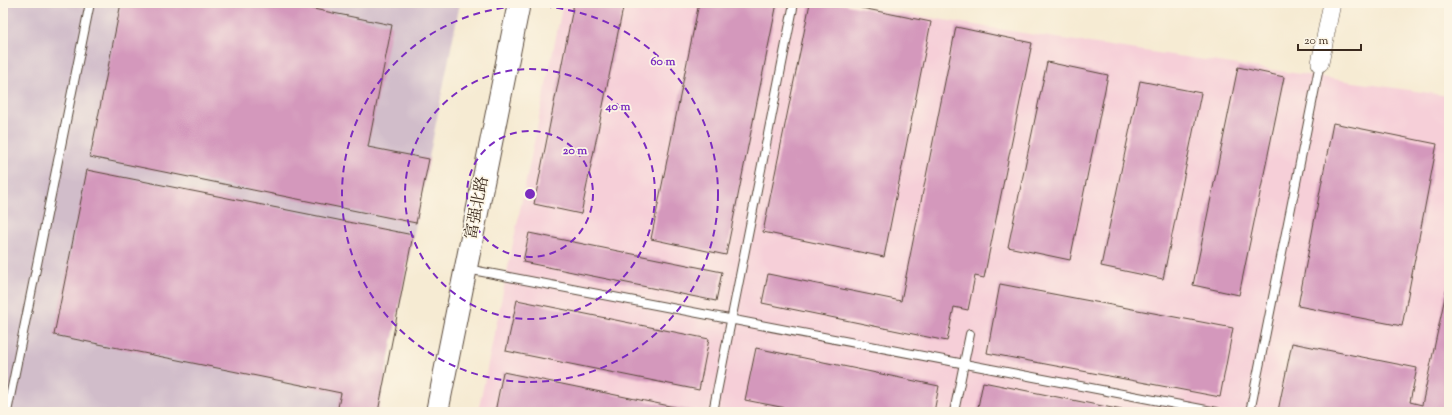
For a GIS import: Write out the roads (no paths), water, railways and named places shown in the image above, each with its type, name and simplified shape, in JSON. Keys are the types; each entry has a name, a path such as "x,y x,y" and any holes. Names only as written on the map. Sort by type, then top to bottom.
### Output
{"street":[{"name":"富强北路","path":"437,412 519,3"},
{"path":"1320,63 1332,3"}],"lane":[{"path":"7,412 90,3"},
{"path":"713,412 794,3"},
{"path":"1250,412 1320,63"},
{"path":"466,268 1217,412"},
{"path":"954,412 970,334"}]}
